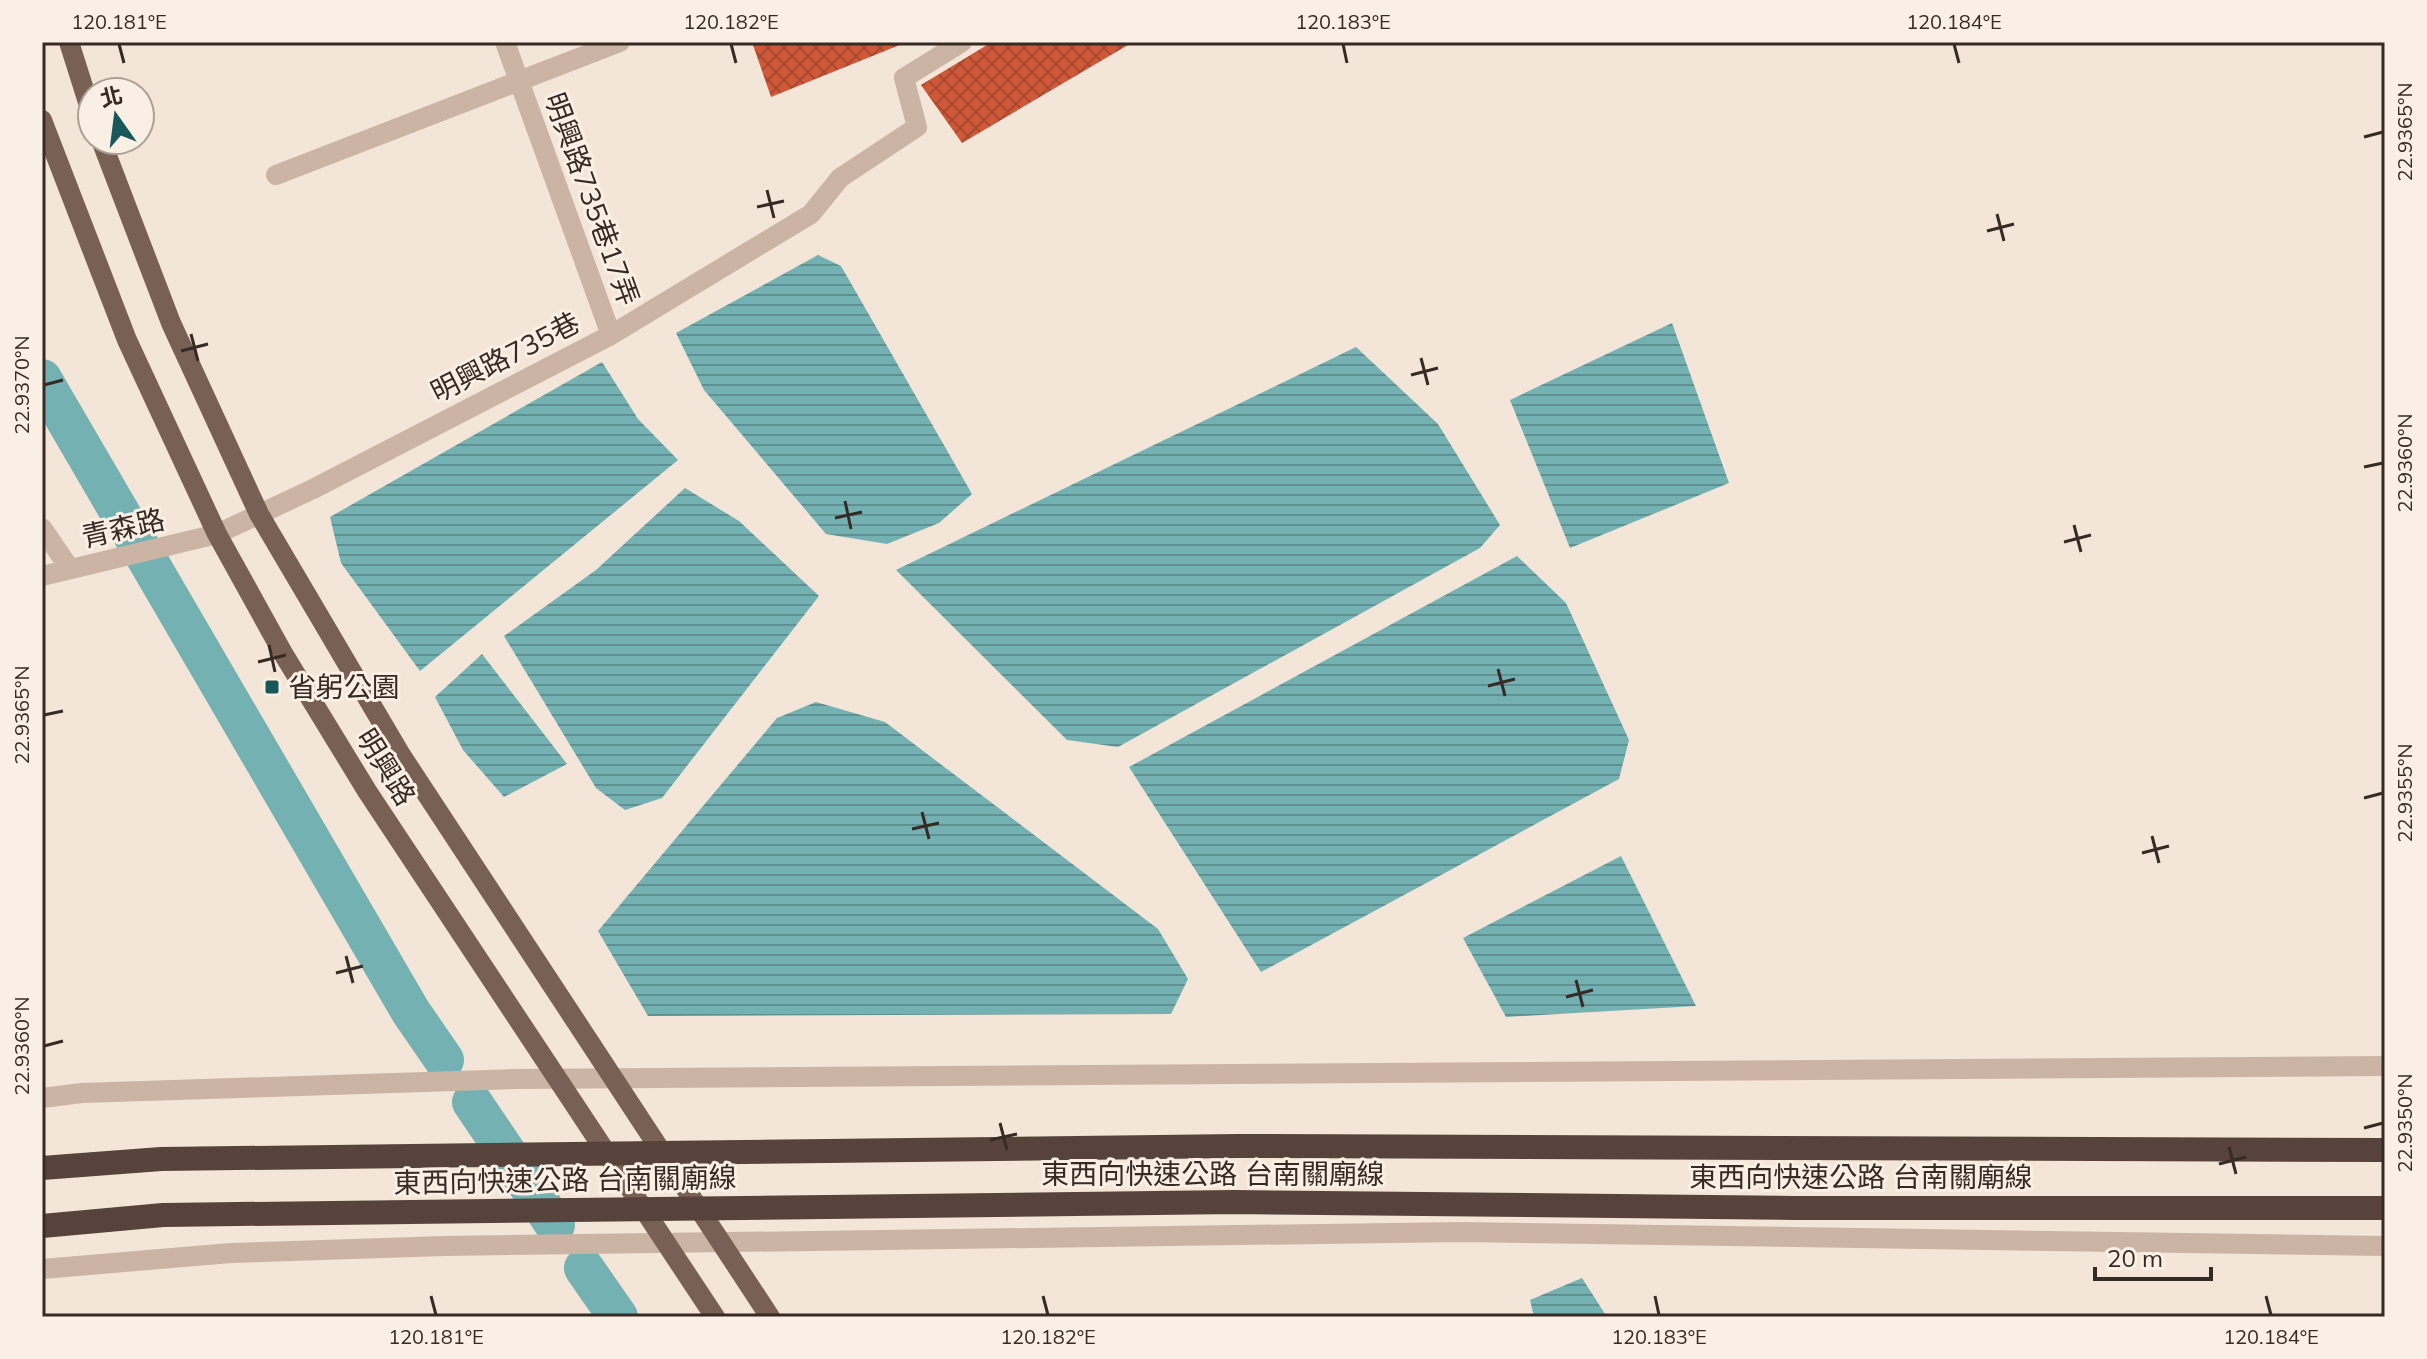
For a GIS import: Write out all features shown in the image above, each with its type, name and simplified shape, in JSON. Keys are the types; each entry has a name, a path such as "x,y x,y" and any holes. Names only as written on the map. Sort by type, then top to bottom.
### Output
{"highway":[{"name":"東西向快速公路 台南關廟線","path":"42,1168 161,1159 1238,1146 2385,1150"},
{"name":"東西向快速公路 台南關廟線","path":"42,1226 163,1215 1235,1202 2385,1208"}],"main road":[{"path":"69,42 80,76"},
{"name":"明興路","path":"42,120 127,340 215,535 367,791 715,1317"},
{"name":"明興路","path":"107,156 171,323 259,514 401,755 770,1317"}],"street":[{"name":"明興路735巷17弄","path":"505,42 611,335"},
{"name":"明興路735巷17弄","path":"276,175 620,42"},
{"name":"明興路735巷","path":"215,535 611,335 811,214 840,178 917,127 904,78 962,42"},
{"path":"42,528 72,568"},
{"name":"青森路","path":"42,576 215,535"},
{"path":"42,1098 82,1093 615,1078 2385,1066"},
{"path":"42,1269 231,1253 1463,1232 2385,1246"}],"water":[{"path":"818,255 841,266 972,494 939,523 887,544 826,534 704,390 676,333"},
{"path":"1672,323 1729,483 1570,548 1510,400"},
{"path":"1356,347 1438,424 1500,525 1480,548 1118,747 1067,740 896,570"},
{"path":"602,362 638,419 678,460 420,671 341,563 330,517"},
{"path":"685,488 739,521 819,596 662,798 625,810 596,788 504,636 596,570"},
{"path":"1517,556 1566,603 1629,740 1619,779 1261,972 1129,767"},
{"path":"482,654 567,764 504,797 463,750 435,697"},
{"path":"816,702 885,722 1158,929 1188,979 1171,1014 648,1016 598,931 777,718"},
{"path":"1621,856 1696,1006 1506,1017 1463,938"},
{"path":"1582,1278 1607,1317 1534,1317 1530,1300"}],"building":[{"path":"752,42 907,42 771,97"},
{"path":"992,42 1133,42 962,143 921,85"}],"waterway":[{"path":"42,379 411,1012 444,1060"},
{"path":"472,1102 555,1225"},
{"path":"584,1268 618,1317"}],"place":[{"name":"省躬公園","path":"272,687"}]}
